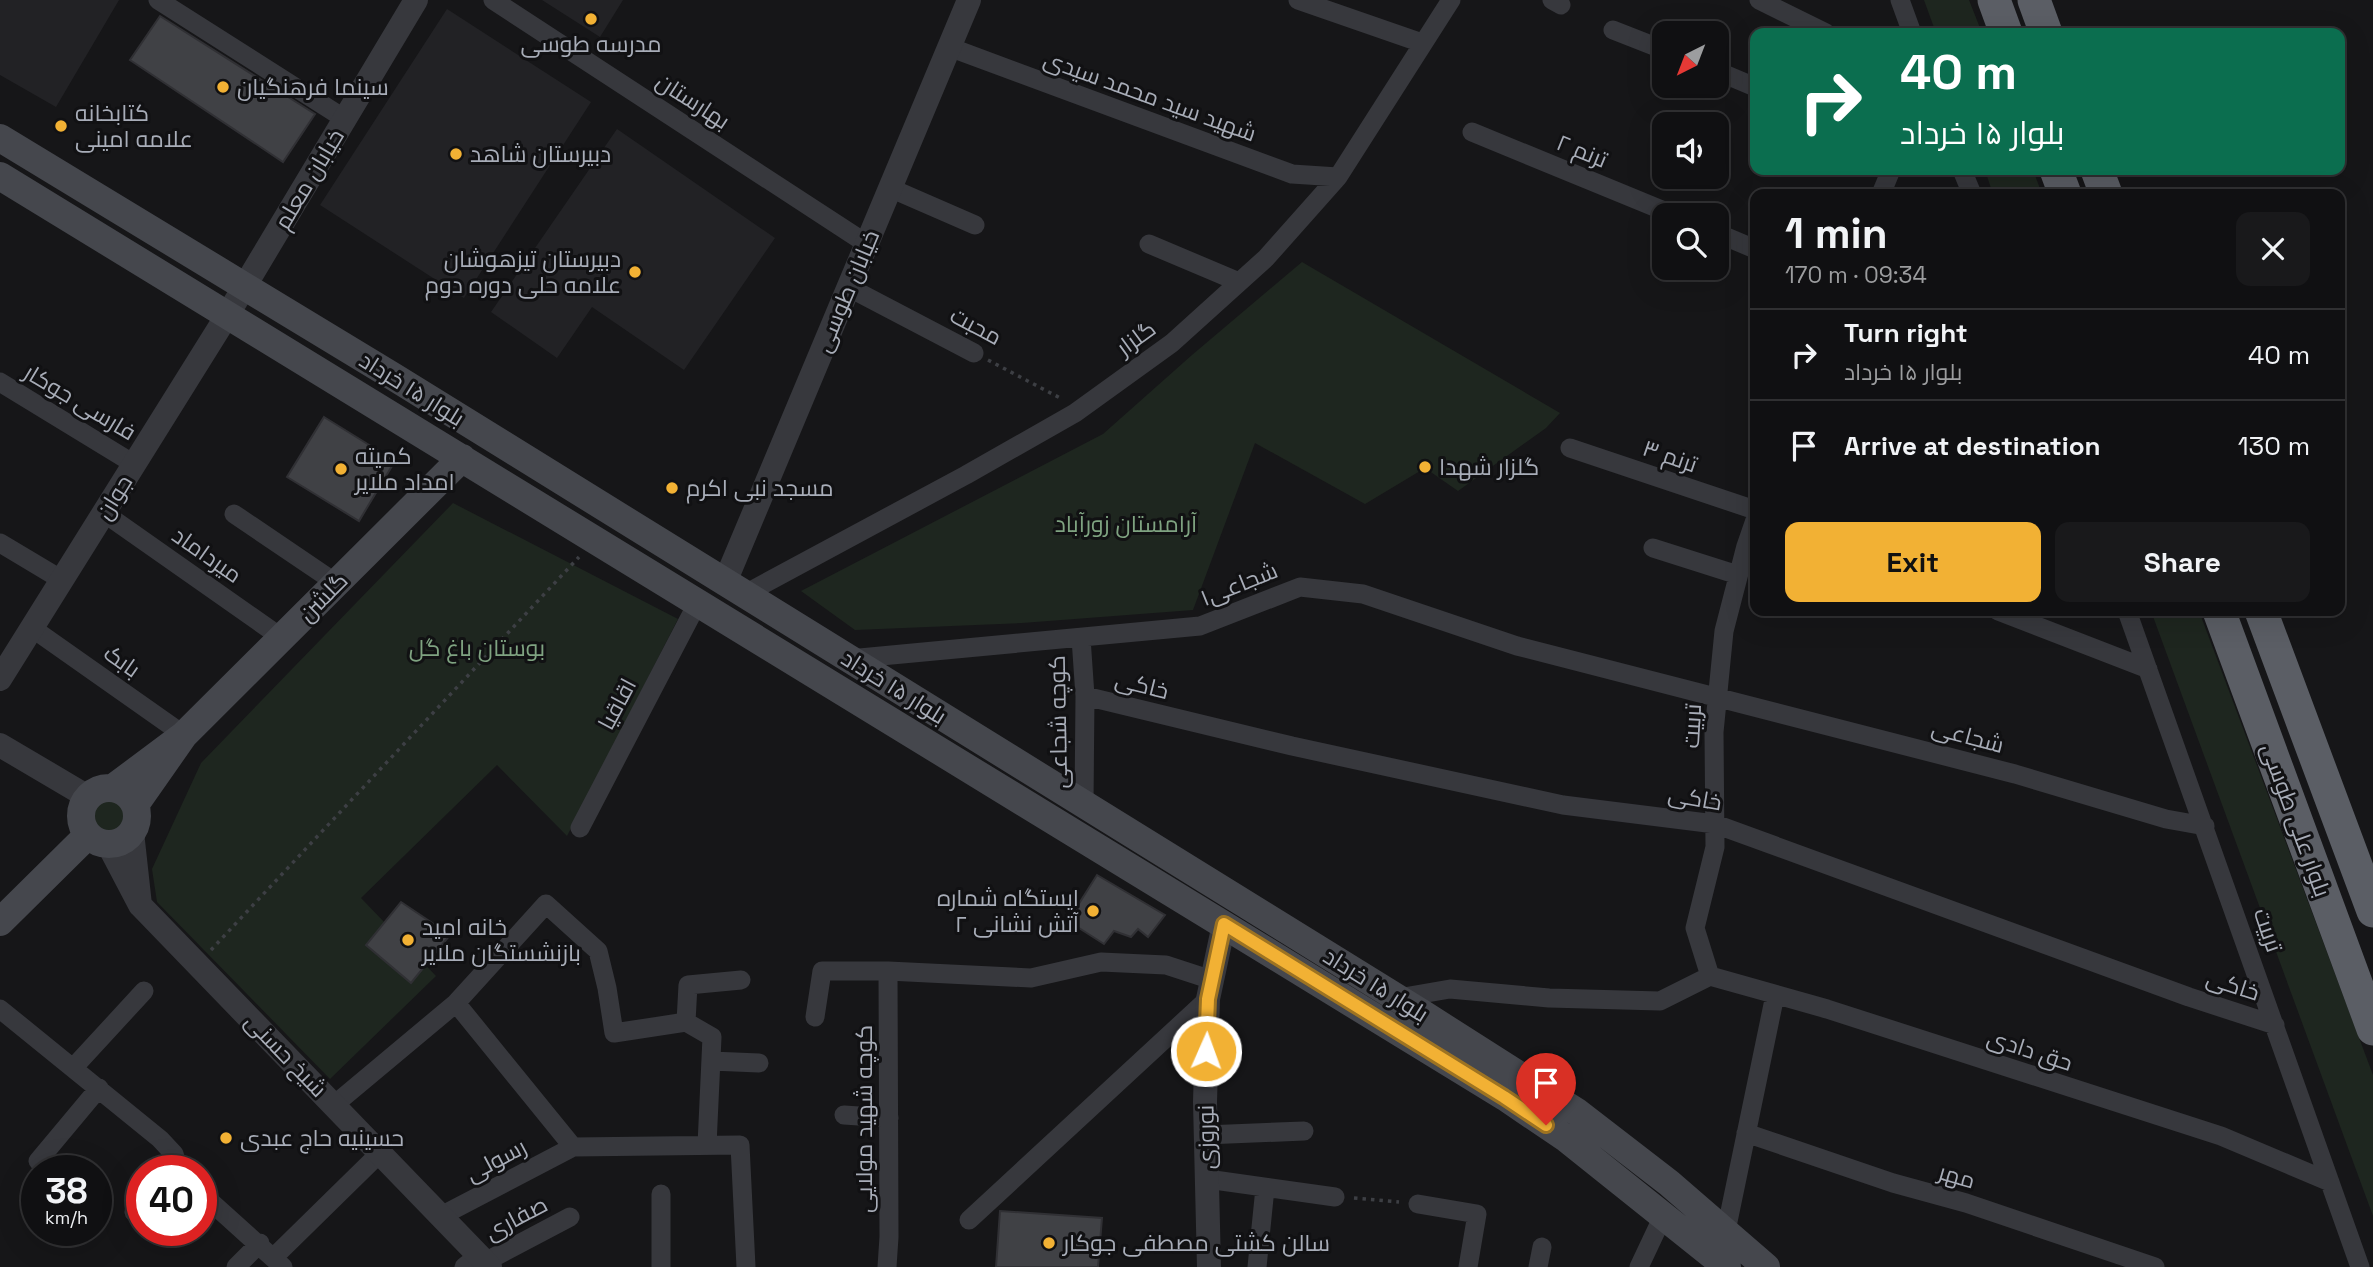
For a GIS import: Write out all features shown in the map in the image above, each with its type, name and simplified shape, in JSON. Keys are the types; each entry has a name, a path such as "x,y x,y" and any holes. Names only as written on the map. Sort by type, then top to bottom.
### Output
{"highway":[{"path":"1994,0 2004,28"},
{"path":"2034,0 2044,28"},
{"name":"بلوار علی طوسی","path":"2221,616 2373,1029"},
{"name":"بلوار علی طوسی","path":"2263,616 2373,911"}],"main road":[{"name":"بلوار ۱۵ خرداد","path":"0,138 735,588 1398,998 1577,1112 1726,1231 1766,1267"},
{"name":"بلوار ۱۵ خرداد","path":"0,176 1504,1097 1567,1139 1727,1267"},
{"name":"گلشن","path":"0,922 111,817 184,734 462,458"},
{"path":"1127,864 1141,840"}],"street":[{"path":"158,0 345,119"},
{"name":"خیابان معلم","path":"228,314 416,0"},
{"name":"بهارستان","path":"493,0 866,244"},
{"name":"خیابان طوسی","path":"735,588 848,287 968,0"},
{"path":"1297,0 1422,43"},
{"name":"گلزار","path":"735,588 967,475 1080,408 1172,343 1266,258 1338,177 1451,0"},
{"path":"1759,0 1816,28"},
{"path":"1900,0 1910,28"},
{"path":"1613,30 1652,45"},
{"name":"شهید سید محمد سیدی","path":"949,47 1292,174 1338,177"},
{"path":"1729,76 1750,85"},
{"name":"ترنم ۲","path":"1472,132 1652,206"},
{"path":"890,188 975,225"},
{"path":"1729,238 1750,247"},
{"path":"1149,243 1239,282"},
{"name":"محبت","path":"848,287 974,353"},
{"name":"جوان","path":"0,679 228,314"},
{"name":"فارسی جوکار","path":"0,382 134,464"},
{"name":"ترنم ۳","path":"1570,448 1750,508"},
{"name":"میرداماد","path":"104,513 282,638"},
{"path":"234,514 336,583"},
{"name":"تربیت","path":"1710,976 1695,928 1715,847 1714,732 1724,631 1750,536"},
{"path":"0,543 62,580"},
{"path":"1653,548 1738,575"},
{"name":"شجاعی۱","path":"849,659 1200,626 1300,587 1363,594 1517,646 1718,696"},
{"name":"اقاقیا","path":"580,828 698,602"},
{"path":"2011,616 2148,669"},
{"name":"تربیت","path":"2129,616 2206,826 2360,1267"},
{"name":"بابک","path":"32,628 184,734"},
{"name":"کوچه شجاعی","path":"1081,638 1085,696 1084,804"},
{"name":"خاکی","path":"1085,696 1292,746 1563,805 1715,824 2189,997 2275,1025"},
{"name":"شجاعی","path":"1718,696 2015,774 2166,819 2206,826"},
{"path":"1,748 111,817"},
{"name":"شیخ حسنی","path":"111,817 140,905 441,1216 480,1263"},
{"path":"334,1105 456,1003 547,904 598,951 614,1033 686,1022 712,1037 707,1145"},
{"name":"نوروزی","path":"1209,1267 1205,1135 1210,990 1224,924"},
{"path":"815,1017 822,971 888,971 1031,978 1101,962 1166,965 1210,990 969,1220"},
{"name":"کوچه شهید مولایی","path":"887,1267 888,971"},
{"path":"1398,998 1450,989 1549,998 1660,1001 1710,976"},
{"name":"حق دادی","path":"1710,976 1827,1009 2221,1136 2330,1182"},
{"path":"686,1022 688,985 741,980"},
{"path":"74,1067 144,991"},
{"path":"1726,1231 1775,995"},
{"path":"456,1003 573,1147 740,1145 746,1267"},
{"path":"0,1009 99,1088 170,1155"},
{"path":"711,1061 759,1063"},
{"path":"43,1155 99,1088"},
{"path":"844,1115 888,1118"},
{"path":"1205,1135 1304,1131"},
{"name":"مهر","path":"1746,1133 2155,1267"},
{"name":"رسولی","path":"441,1216 573,1147"},
{"path":"236,1267 272,1256 380,1153"},
{"path":"1206,1178 1335,1197"},
{"path":"1257,1267 1265,1188"},
{"path":"661,1194 661,1267"},
{"path":"1419,1204 1477,1214 1468,1267"},
{"path":"217,1207 272,1256"},
{"path":"1639,1267 1664,1214"},
{"name":"صفاری","path":"480,1263 570,1217"},
{"path":"1538,1267 1542,1247"}],"path":[{"name":"محبت","path":"974,353 1080,408"},
{"path":"198,964 571,564 598,541"},
{"path":"1335,1197 1419,1204"}],"shaded area":[{"path":"0,0 119,0 56,107 0,75"},
{"name":"مدرسه طوسی","path":"542,0 623,0 600,37"},
{"name":"دبیرستان شاهد","path":"447,9 591,102 464,298 320,205"},
{"name":"دبیرستان تیزهوشان علامه حلی دوره دوم","path":"617,129 775,238 684,370 592,307 557,358 491,312"}],"green space":[{"path":"1924,0 1969,0 1980,28 1934,28"},
{"path":"1987,175 2035,175 2040,189 1991,189"},
{"name":"آرامستان زورآباد","path":"1302,262 1560,413 1546,428 1458,491 1425,468 1365,504 1255,443 1193,610 1022,623 855,630 801,591 1103,434"},
{"name":"بوستان باغ گل","path":"453,503 678,619 567,836 497,765 361,898 436,976 330,1079 157,902 152,869 201,763"},
{"path":"2153,616 2201,616 2373,1075 2373,1216"},
{"path":"109,799 122,804 127,817 122,830 109,835 96,830 91,817 96,804"}],"building":[{"name":"سینما فرهنگیان","path":"160,16 315,114 283,162 130,60"},
{"name":"کمیته امداد ملایر","path":"324,417 395,461 359,521 287,477"},
{"path":"1097,875 1165,915 1148,937 1138,929 1131,937 1114,931 1104,944 1068,921"},
{"name":"خانه امید بازنشستگان ملایر","path":"401,902 450,935 411,983 366,945"},
{"name":"سالن کشتی مصطفی جوکار","path":"1000,1211 1102,1218 1098,1267 996,1267"}],"place":[{"name":"مدرسه طوسی","path":"591,19"},
{"name":"سینما فرهنگیان","path":"223,87"},
{"name":"کتابخانه علامه امینی","path":"61,126"},
{"name":"دبیرستان شاهد","path":"456,154"},
{"name":"دبیرستان تیزهوشان علامه حلی دوره دوم","path":"635,272"},
{"name":"گلزار شهدا","path":"1425,467"},
{"name":"کمیته امداد ملایر","path":"341,469"},
{"name":"مسجد نبی اکرم","path":"672,488"},
{"name":"ایستگاه شماره ۲ آتش نشانی","path":"1093,911"},
{"name":"خانه امید بازنشستگان ملایر","path":"408,940"},
{"name":"حسینیه حاج عبدی","path":"226,1138"},
{"name":"سالن کشتی مصطفی جوکار","path":"1049,1243"}],"route":[{"path":"1206,1051 1208,999 1224,924 1546,1125"}]}
